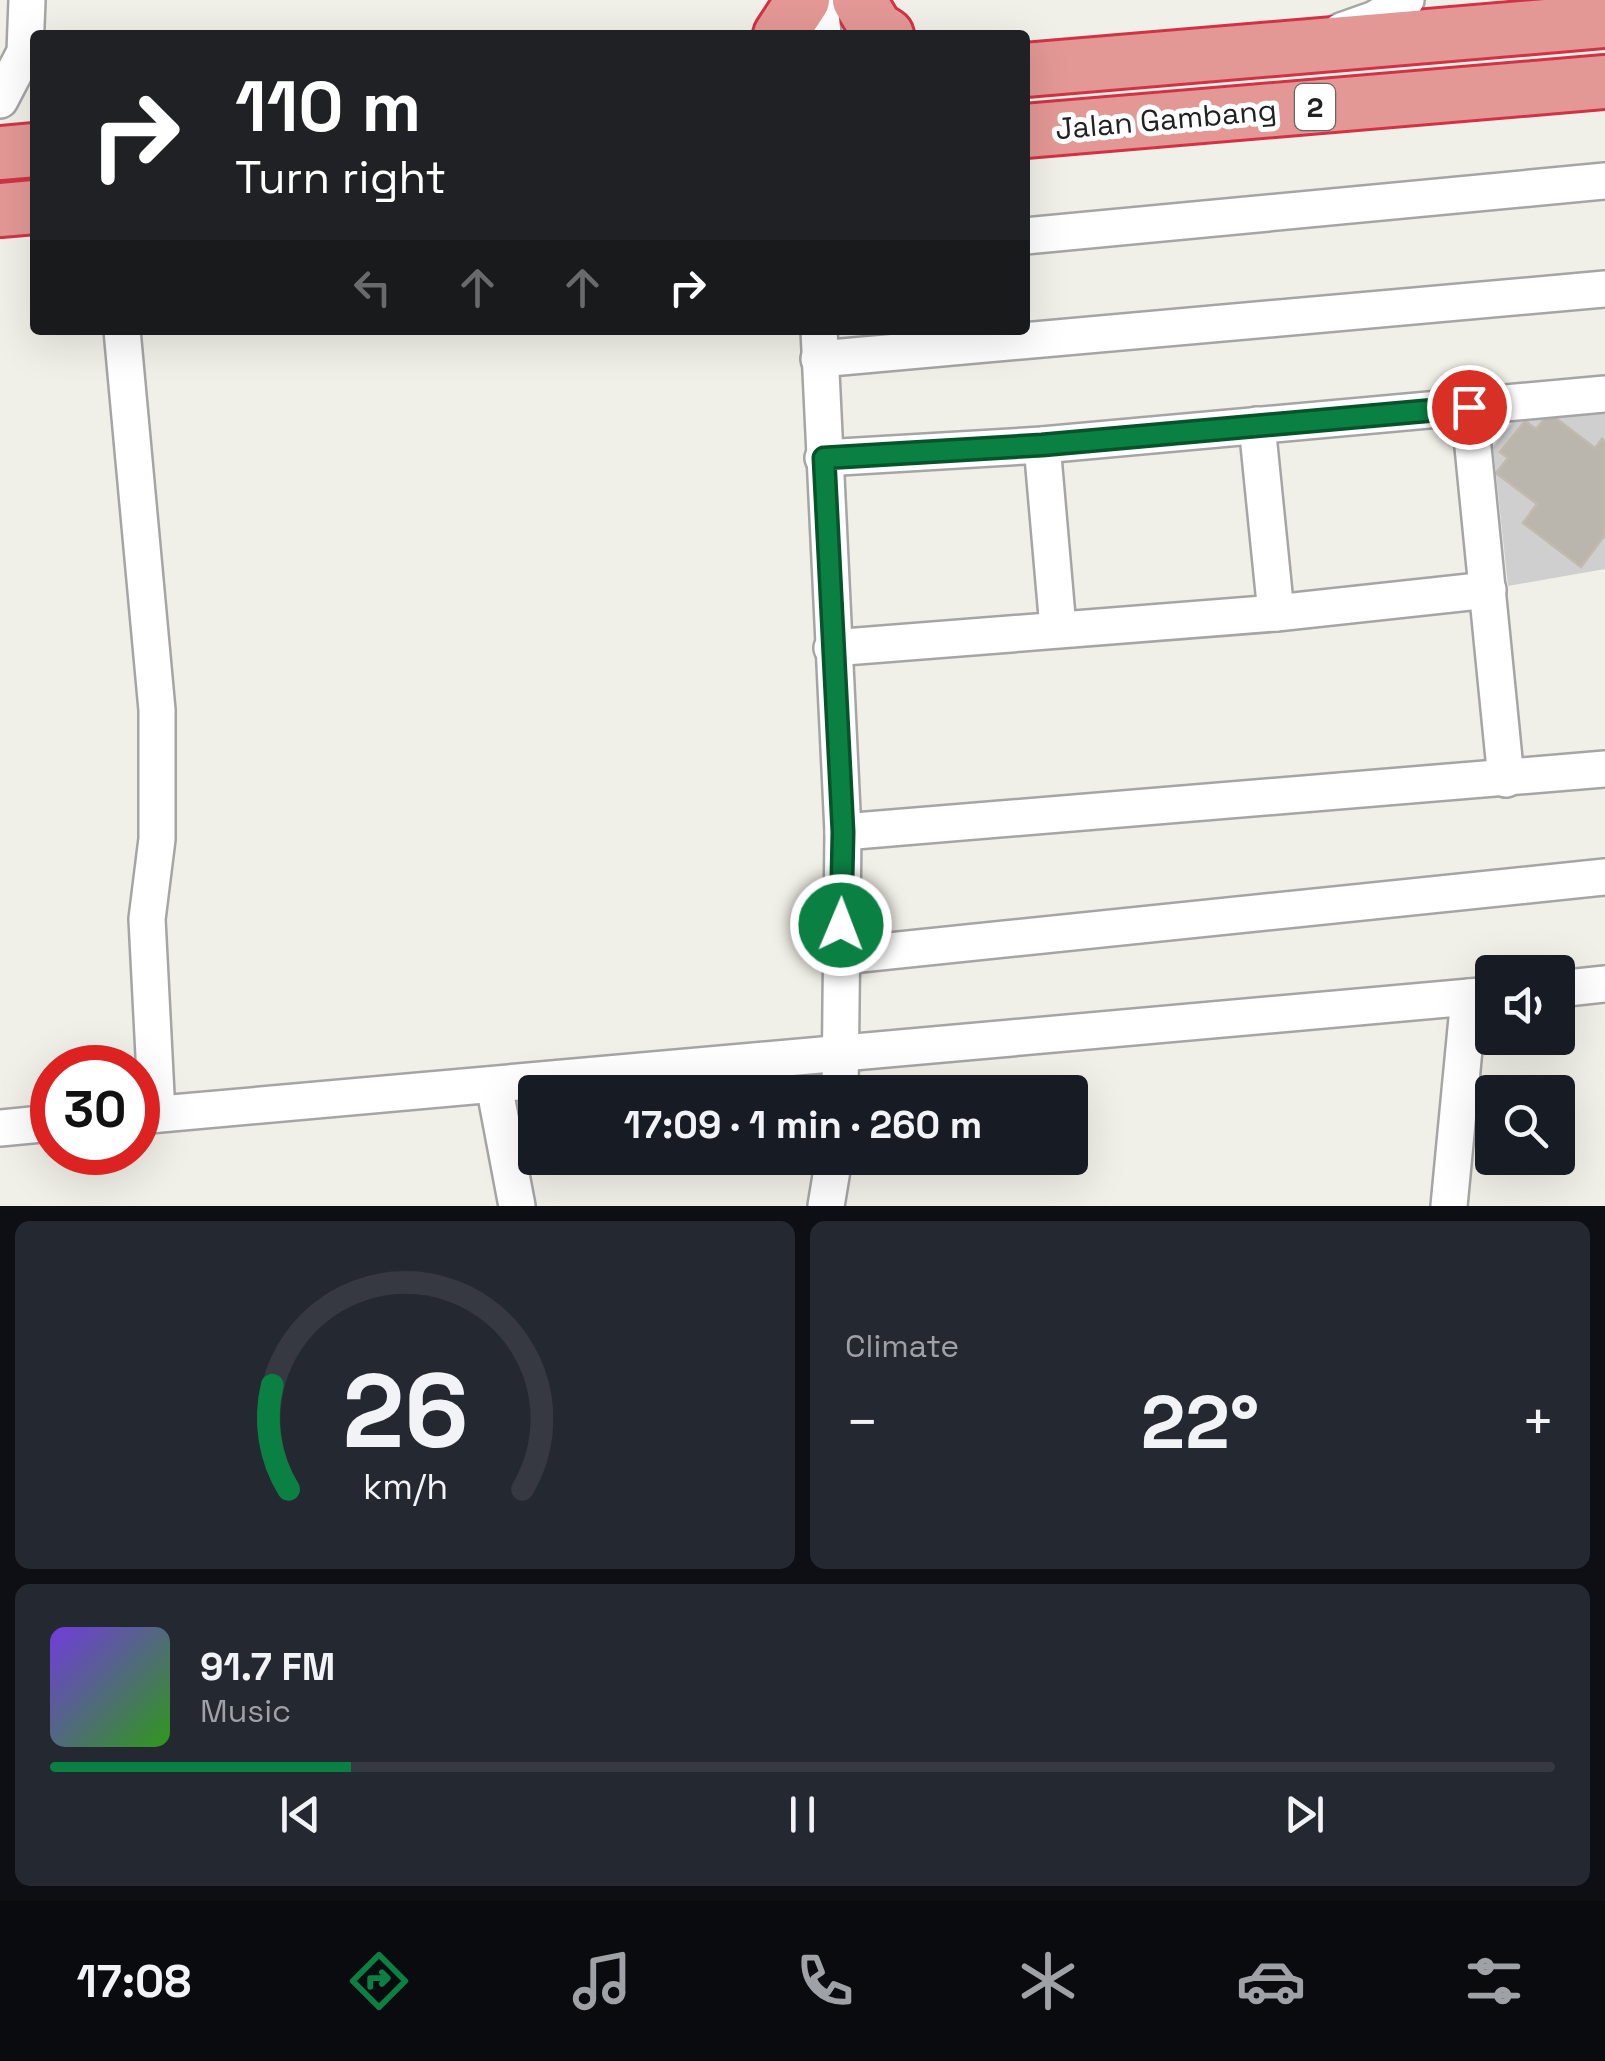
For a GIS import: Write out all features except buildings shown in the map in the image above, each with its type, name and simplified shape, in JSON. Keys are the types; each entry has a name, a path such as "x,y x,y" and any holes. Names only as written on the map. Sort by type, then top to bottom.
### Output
{"highway":[{"path":"783,30 803,0"},
{"path":"860,0 879,30"},
{"name":"Jalan Gambang","path":"1030,70 1590,22"},
{"name":"Jalan Gambang","path":"1030,130 1605,82"},
{"path":"1030,118 1220,115"},
{"path":"0,153 30,150"},
{"path":"0,210 30,208"}],"street":[{"path":"0,100 25,52 26,0"},
{"path":"820,0 823,30"},
{"path":"1298,47 1375,19 1406,0"},
{"path":"1502,0 1590,22"},
{"path":"1030,154 1220,115"},
{"path":"1030,236 1605,182"},
{"path":"1030,329 1605,289"},
{"path":"122,335 157,710 156,839 147,919 147,1045"},
{"path":"841,1075 843,832 819,344 948,335"},
{"path":"824,458 1042,445 1605,394"},
{"path":"1469,407 1506,779"},
{"path":"1257,425 1276,612"},
{"path":"1042,445 1058,628"},
{"path":"832,648 1276,612 1488,590"},
{"path":"843,832 1605,769"},
{"path":"841,956 1605,877"},
{"path":"1575,987 1605,984"},
{"path":"160,1114 1475,997"},
{"path":"1450,1206 1475,1037"},
{"path":"494,1085 517,1206"},
{"path":"0,1128 30,1125"},
{"path":"826,1206 831,1175"}],"shaded area":[{"path":"1605,409 1605,569 1508,586 1493,447 1518,415"}],"route":[{"path":"841,925 843,832 824,458 1042,445 1469,407"}]}
